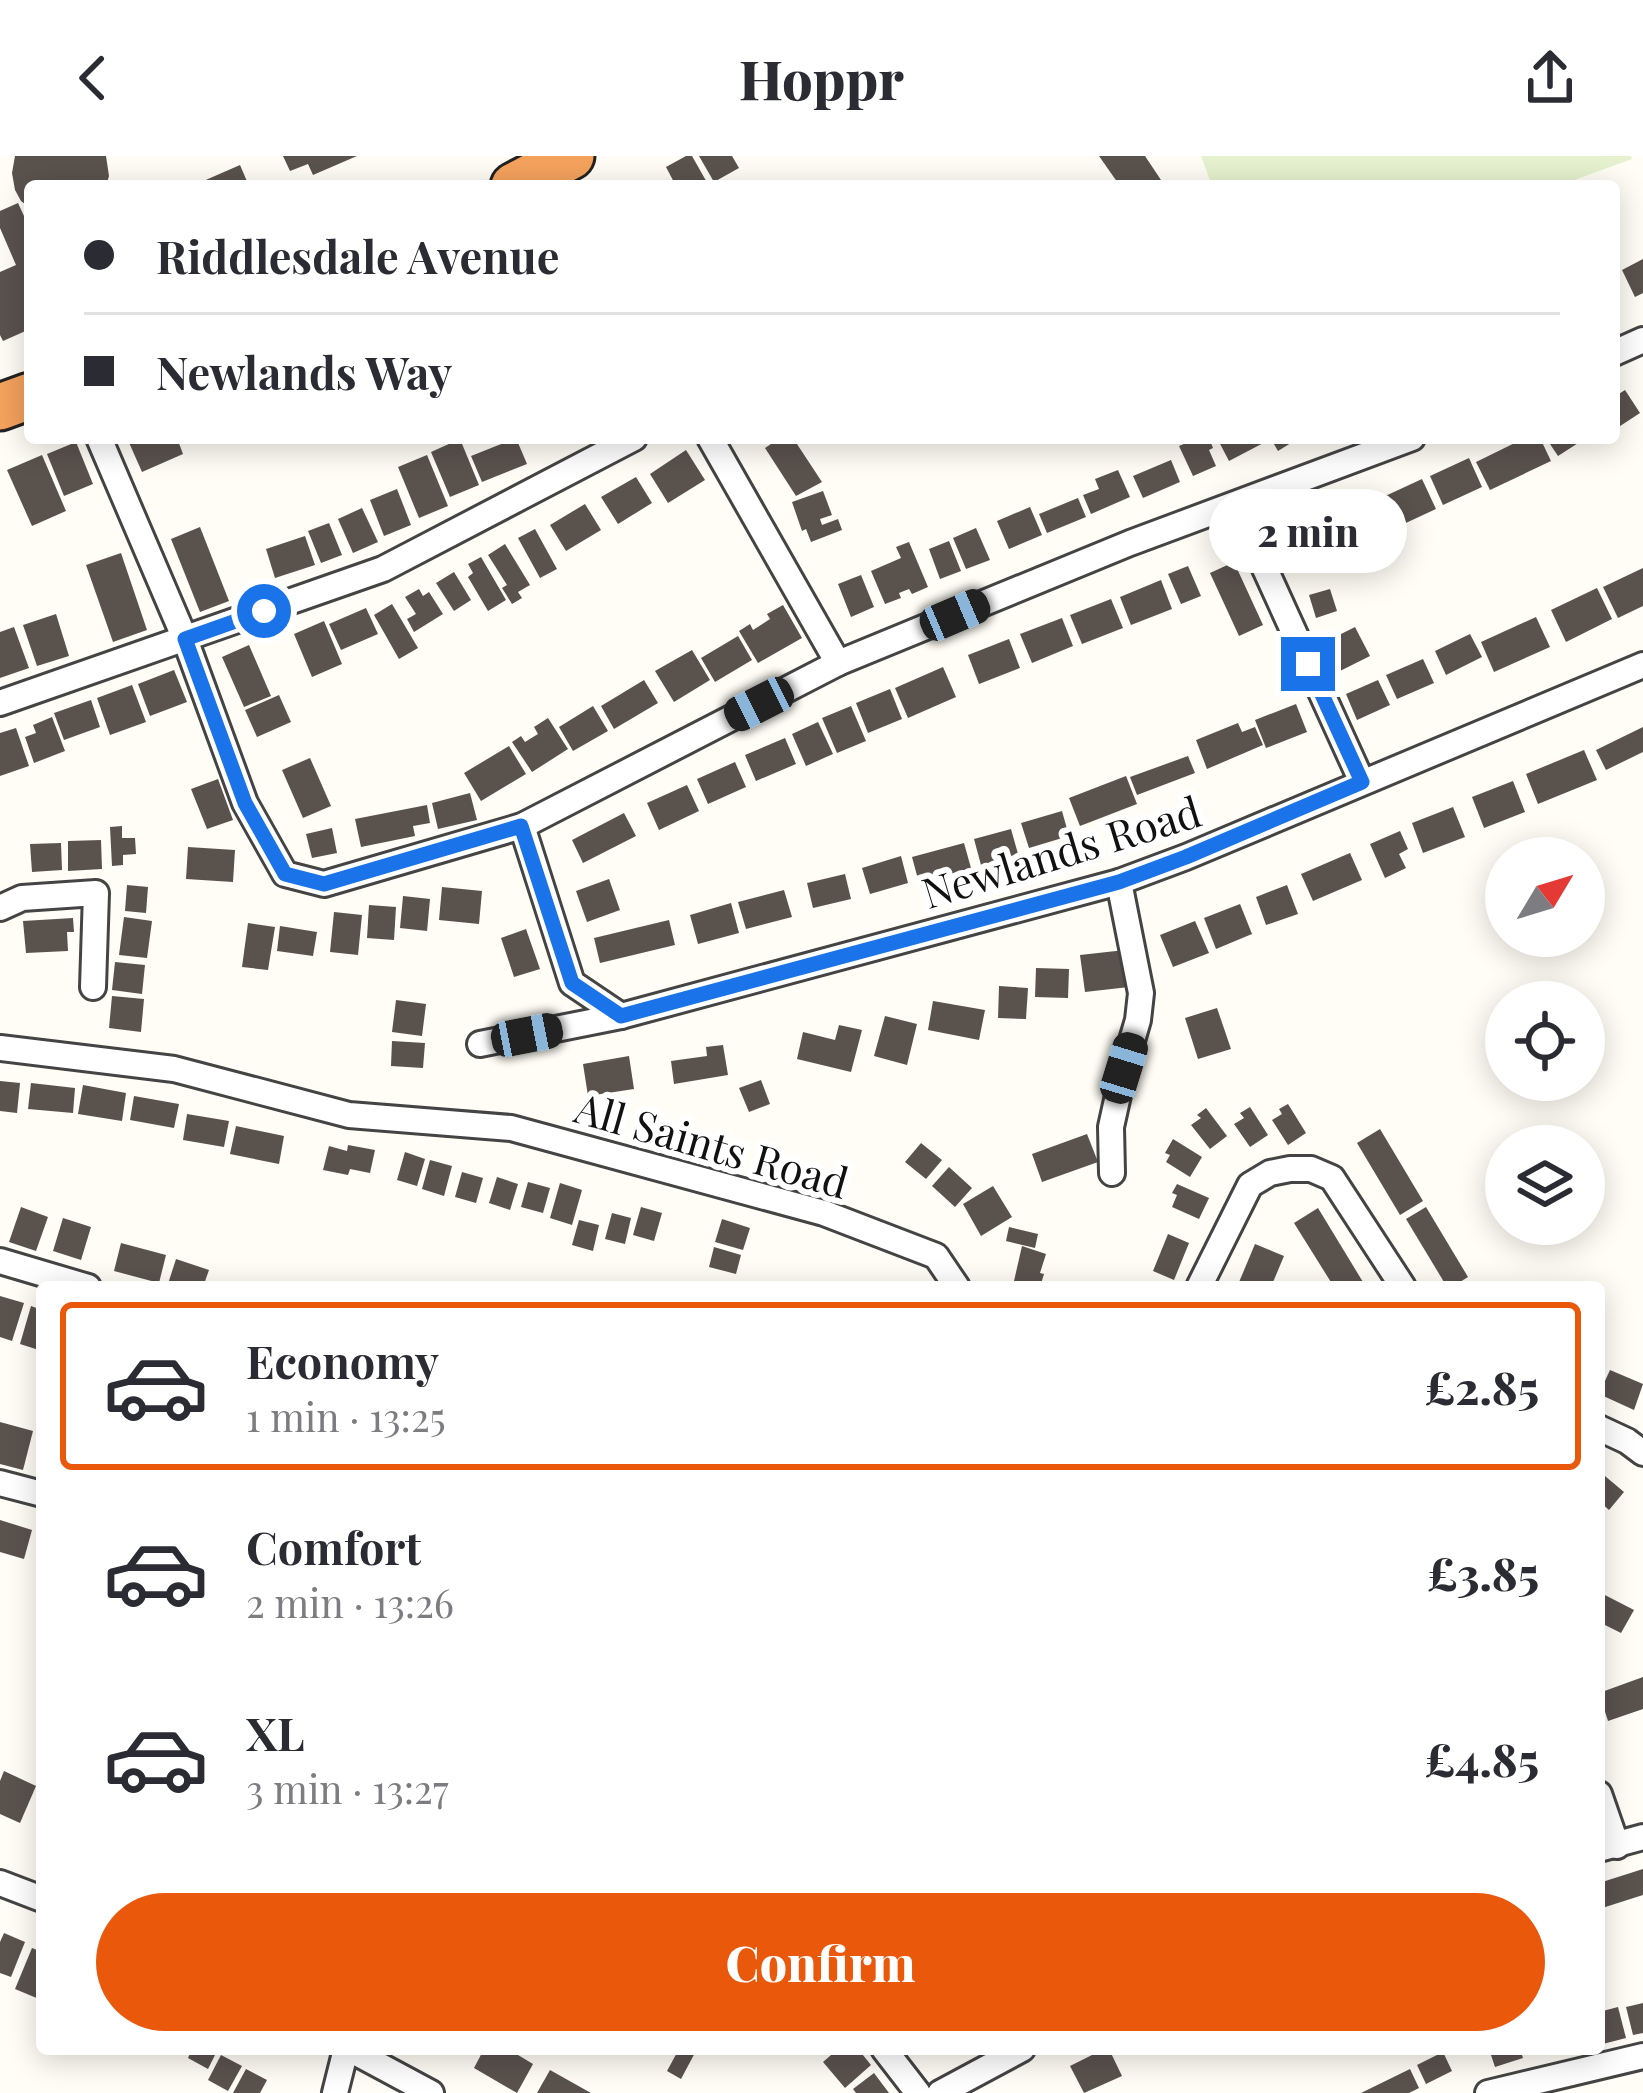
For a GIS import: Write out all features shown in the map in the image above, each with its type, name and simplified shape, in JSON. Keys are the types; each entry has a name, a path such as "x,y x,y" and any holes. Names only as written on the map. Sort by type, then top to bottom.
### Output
{"street":[{"path":"102,444 185,639 245,803 285,874 324,884 521,826 838,663 1130,543 1396,444"},
{"path":"0,703 383,569 623,444"},
{"path":"713,444 838,663"},
{"path":"1237,505 1362,782"},
{"name":"Newlands Road","path":"480,1044 621,1016 1119,882 1643,665"},
{"path":"521,826 572,983 621,1016"},
{"path":"1112,1173 1111,1127 1141,993 1119,882"},
{"path":"0,908 22,898 96,893 93,987"},
{"name":"All Saints Road","path":"0,1048 174,1069 349,1115 511,1128 824,1213 936,1256 953,1281"},
{"path":"1202,1281 1250,1185 1270,1174 1311,1169 1332,1178 1399,1281"},
{"path":"0,1261 68,1281"},
{"path":"1605,1431 1643,1453"},
{"path":"0,1483 36,1492"},
{"path":"1608,1847 1643,1837"},
{"path":"0,1882 36,1897"},
{"path":"335,2093 345,2055"},
{"path":"358,2055 431,2093"},
{"path":"889,2055 918,2093"},
{"path":"940,2093 1011,2055"},
{"path":"1488,2093 1643,2056"}],"green space":[{"path":"1201,156 1632,159 1574,180 1210,180"}],"building":[{"path":"15,156 106,156 109,176 108,180 24,180 24,203 12,173"},
{"path":"283,156 357,156 313,175 308,164 290,171"},
{"path":"692,156 706,180 673,180 666,167"},
{"path":"699,156 732,156 739,168 713,180"},
{"path":"1099,156 1145,156 1161,180 1116,180"},
{"path":"240,165 246,180 206,180"},
{"path":"18,203 24,216 24,332 3,341 0,272 16,265 0,228 0,211"},
{"path":"1643,259 1643,293 1635,297 1622,270"},
{"path":"1625,390 1640,413 1620,426 1620,393"},
{"path":"77,444 93,484 64,496 47,454"},
{"path":"130,444 179,444 183,454 142,472"},
{"path":"462,444 479,485 450,497 431,452"},
{"path":"501,444 519,444 527,464 482,482 471,456"},
{"path":"797,444 822,482 796,496 765,448"},
{"path":"1211,444 1216,466 1193,476 1179,446"},
{"path":"1220,444 1261,444 1229,461"},
{"path":"1513,444 1543,444 1551,461 1490,490 1476,462"},
{"path":"1550,444 1577,444 1558,456"},
{"path":"686,450 705,480 668,503 650,474"},
{"path":"42,455 66,511 32,526 7,470"},
{"path":"427,455 448,506 419,518 398,467"},
{"path":"1469,458 1482,487 1443,505 1430,476"},
{"path":"1171,460 1180,482 1143,498 1133,476"},
{"path":"1118,470 1130,497 1091,514 1083,495 1099,489 1095,479"},
{"path":"636,477 652,503 618,524 601,497"},
{"path":"1422,479 1436,509 1395,528 1381,498"},
{"path":"397,489 411,525 384,536 370,500"},
{"path":"823,491 832,515 820,519 822,525 838,519 842,530 811,542 792,502"},
{"path":"1371,494 1384,526 1342,543 1334,524 1357,515 1352,501"},
{"path":"1078,498 1086,517 1047,533 1039,514"},
{"path":"585,504 601,530 566,551 550,525"},
{"path":"1030,507 1042,535 1009,549 997,521"},
{"path":"362,508 378,542 353,553 338,519"},
{"path":"1321,519 1334,546 1288,569 1275,542"},
{"path":"329,523 342,555 321,563 308,531"},
{"path":"200,527 229,601 200,612 171,539"},
{"path":"976,528 990,560 966,569 953,538"},
{"path":"535,529 557,569 540,578 518,538"},
{"path":"305,536 315,565 275,578 266,549"},
{"path":"949,541 961,571 940,579 929,549"},
{"path":"909,542 928,587 912,594 909,589 885,604 871,571 901,558 896,547"},
{"path":"505,544 530,585 518,592 522,598 512,604 502,588 507,585 488,555"},
{"path":"121,553 147,630 113,642 86,565"},
{"path":"481,557 506,600 488,611 468,577 473,573 468,564"},
{"path":"1234,562 1263,625 1239,636 1210,573"},
{"path":"1188,566 1201,596 1181,604 1168,574"},
{"path":"1643,568 1643,606 1618,618 1603,587"},
{"path":"454,572 471,600 454,611 436,583"},
{"path":"861,575 874,607 851,617 838,584"},
{"path":"1161,580 1172,609 1131,625 1120,597"},
{"path":"1597,588 1612,619 1566,642 1551,610"},
{"path":"419,589 423,596 429,592 443,614 414,632 407,619 416,614 405,597"},
{"path":"1330,589 1337,611 1316,618 1309,595"},
{"path":"1111,599 1123,628 1082,644 1070,615"},
{"path":"392,604 418,648 399,659 374,615"},
{"path":"783,605 802,638 758,663 739,631 750,624 753,630"},
{"path":"366,608 378,634 341,650 329,624"},
{"path":"56,614 69,656 37,666 23,625"},
{"path":"1536,617 1550,647 1494,672 1481,642"},
{"path":"1062,618 1073,646 1032,663 1020,634"},
{"path":"324,621 342,664 312,677 294,634"},
{"path":"14,627 29,668 0,678 0,632"},
{"path":"1355,627 1370,656 1340,671 1325,642"},
{"path":"1470,634 1482,657 1446,675 1435,651"},
{"path":"738,636 752,660 715,682 701,658"},
{"path":"1009,639 1020,668 979,684 968,655"},
{"path":"249,645 271,696 244,707 222,657"},
{"path":"692,650 710,680 674,702 655,671"},
{"path":"1423,659 1434,683 1397,699 1386,675"},
{"path":"943,667 956,697 908,718 895,688"},
{"path":"174,670 187,702 150,716 138,684"},
{"path":"644,680 658,703 614,729 601,706"},
{"path":"1378,680 1390,705 1357,720 1346,694"},
{"path":"132,685 146,722 110,735 97,698"},
{"path":"890,689 902,719 868,733 856,703"},
{"path":"279,695 291,722 257,737 245,710"},
{"path":"91,700 100,727 64,740 54,713"},
{"path":"1296,704 1307,732 1266,748 1255,720"},
{"path":"593,706 608,731 573,751 559,727"},
{"path":"851,706 866,741 837,753 822,718"},
{"path":"52,717 65,751 34,763 25,737 36,733 33,725"},
{"path":"548,718 568,749 532,772 512,742 521,736 525,742 538,734 534,727"},
{"path":"818,722 833,754 806,766 792,734"},
{"path":"1238,723 1242,732 1255,727 1263,745 1207,769 1196,740"},
{"path":"1643,727 1643,752 1606,770 1596,750"},
{"path":"16,728 29,766 0,776 0,733"},
{"path":"785,738 796,764 756,781 745,755"},
{"path":"509,746 526,774 481,801 464,773"},
{"path":"1584,750 1597,780 1538,804 1526,774"},
{"path":"1188,756 1195,773 1137,795 1130,777"},
{"path":"310,758 331,806 303,818 282,770"},
{"path":"735,762 746,787 708,804 697,779"},
{"path":"1126,776 1137,804 1080,826 1069,798"},
{"path":"218,779 233,820 207,829 191,789"},
{"path":"1513,781 1525,812 1484,828 1472,797"},
{"path":"687,785 699,811 659,830 647,803"},
{"path":"470,793 477,820 438,829 432,803"},
{"path":"427,805 430,823 413,826 415,836 361,847 355,819"},
{"path":"1453,807 1465,837 1423,853 1412,823"},
{"path":"1062,811 1069,836 1029,848 1021,823"},
{"path":"624,813 636,836 583,863 572,840"},
{"path":"122,826 122,838 135,838 136,854 123,855 123,865 112,866 110,827"},
{"path":"332,828 337,853 312,858 306,834"},
{"path":"1011,829 1018,854 981,865 974,839"},
{"path":"1400,831 1408,849 1399,854 1406,868 1385,878 1370,844"},
{"path":"101,840 102,869 68,871 68,841"},
{"path":"61,843 62,870 32,872 30,844"},
{"path":"964,843 971,868 919,883 912,857"},
{"path":"188,847 235,850 233,882 186,879"},
{"path":"1350,853 1362,880 1313,901 1301,874"},
{"path":"901,856 908,883 870,894 862,868"},
{"path":"845,874 851,899 813,908 807,883"},
{"path":"609,879 620,910 587,922 576,891"},
{"path":"127,885 148,887 146,913 125,911"},
{"path":"1287,885 1298,914 1266,925 1256,897"},
{"path":"442,887 482,891 479,924 439,920"},
{"path":"784,890 792,917 746,929 738,902"},
{"path":"403,896 430,899 427,931 400,928"},
{"path":"731,903 739,933 698,944 690,915"},
{"path":"1240,904 1252,934 1216,949 1204,918"},
{"path":"369,905 396,907 394,940 367,938"},
{"path":"334,912 362,915 358,955 330,952"},
{"path":"124,917 152,921 147,958 119,955"},
{"path":"73,918 74,932 67,932 68,951 26,953 23,921"},
{"path":"669,920 675,945 600,963 594,938"},
{"path":"1195,921 1209,953 1173,967 1160,935"},
{"path":"248,923 275,927 268,970 242,967"},
{"path":"280,926 317,932 313,956 277,951"},
{"path":"526,929 540,969 514,977 501,938"},
{"path":"1125,950 1129,987 1085,992 1080,955"},
{"path":"115,962 145,965 142,994 112,990"},
{"path":"1036,968 1069,969 1068,998 1035,997"},
{"path":"999,986 1028,988 1026,1019 998,1018"},
{"path":"112,996 144,999 141,1032 109,1028"},
{"path":"396,1000 426,1004 422,1036 392,1032"},
{"path":"933,1001 985,1010 979,1040 928,1030"},
{"path":"1217,1008 1231,1049 1198,1059 1185,1018"},
{"path":"885,1016 917,1024 907,1065 874,1056"},
{"path":"839,1025 862,1030 851,1072 797,1059 803,1032 835,1040"},
{"path":"392,1041 425,1043 423,1068 391,1066"},
{"path":"723,1045 728,1075 674,1084 671,1061 707,1056 706,1047"},
{"path":"629,1056 634,1089 588,1096 583,1064"},
{"path":"761,1080 770,1104 749,1112 739,1088"},
{"path":"0,1081 20,1083 17,1113 0,1111"},
{"path":"31,1083 75,1088 73,1113 28,1109"},
{"path":"83,1085 126,1093 122,1121 78,1114"},
{"path":"134,1096 179,1104 174,1128 130,1120"},
{"path":"1288,1104 1306,1133 1288,1145 1272,1120"},
{"path":"1250,1107 1268,1135 1250,1147 1234,1124"},
{"path":"1206,1108 1227,1136 1210,1149 1191,1125"},
{"path":"187,1114 229,1121 224,1147 183,1140"},
{"path":"236,1126 284,1136 279,1164 230,1154"},
{"path":"1380,1129 1423,1201 1400,1215 1357,1143"},
{"path":"1087,1134 1098,1162 1042,1182 1032,1154"},
{"path":"1173,1139 1202,1157 1190,1177 1166,1162"},
{"path":"921,1143 942,1160 926,1179 905,1162"},
{"path":"348,1145 375,1150 370,1173 323,1170 329,1146 347,1151"},
{"path":"405,1152 425,1159 417,1186 397,1180"},
{"path":"430,1160 452,1166 444,1196 422,1189"},
{"path":"949,1167 972,1188 955,1207 932,1186"},
{"path":"462,1172 483,1178 476,1203 455,1197"},
{"path":"497,1177 518,1184 510,1210 489,1203"},
{"path":"528,1182 550,1188 543,1213 521,1207"},
{"path":"560,1183 582,1190 572,1225 550,1218"},
{"path":"1177,1184 1209,1198 1199,1219 1172,1207"},
{"path":"993,1186 1012,1217 981,1236 963,1204"},
{"path":"21,1207 48,1217 36,1251 9,1242"},
{"path":"641,1207 662,1213 654,1241 633,1235"},
{"path":"1426,1207 1468,1277 1443,1281 1406,1219"},
{"path":"1318,1208 1362,1281 1330,1281 1294,1223"},
{"path":"612,1213 631,1218 625,1244 605,1239"},
{"path":"63,1218 91,1227 81,1260 53,1251"},
{"path":"722,1219 750,1228 743,1250 715,1242"},
{"path":"579,1220 599,1225 593,1251 572,1245"},
{"path":"1009,1227 1038,1234 1035,1248 1006,1241"},
{"path":"1168,1234 1189,1243 1174,1280 1153,1271"},
{"path":"121,1243 166,1255 160,1281 114,1271"},
{"path":"1255,1244 1284,1256 1274,1281 1240,1281"},
{"path":"1022,1246 1046,1254 1042,1281 1014,1281"},
{"path":"714,1247 741,1255 736,1274 709,1267"},
{"path":"176,1259 209,1270 205,1281 169,1281"},
{"path":"0,1296 24,1303 12,1341 0,1337"},
{"path":"31,1306 36,1308 36,1349 20,1344"},
{"path":"1610,1370 1643,1384 1634,1410 1605,1397"},
{"path":"0,1422 33,1431 23,1470 0,1464"},
{"path":"1605,1476 1624,1492 1609,1510 1605,1506"},
{"path":"0,1520 32,1530 24,1559 0,1552"},
{"path":"1605,1595 1634,1610 1621,1633 1605,1625"},
{"path":"1643,1677 1643,1709 1608,1721 1605,1691"},
{"path":"4,1771 36,1786 20,1823 0,1814"},
{"path":"1643,1869 1643,1895 1605,1907 1605,1881"},
{"path":"4,1933 25,1942 11,1977 0,1973"},
{"path":"32,1948 36,1950 36,1998 15,1989"},
{"path":"1643,2003 1643,2033 1633,2035 1626,2007"},
{"path":"1618,2007 1626,2038 1605,2043 1605,2010"},
{"path":"189,2055 215,2055 208,2069"},
{"path":"221,2055 242,2066 228,2091 208,2080"},
{"path":"481,2055 518,2055 533,2064 517,2093 474,2068"},
{"path":"676,2055 694,2055 681,2079 667,2071"},
{"path":"831,2055 863,2055 871,2065 845,2088 823,2062"},
{"path":"1092,2055 1112,2055 1122,2076 1084,2093 1070,2066"},
{"path":"1444,2055 1452,2071 1426,2084 1417,2065"},
{"path":"1491,2055 1522,2055 1523,2058 1495,2067"},
{"path":"246,2069 267,2080 260,2093 233,2093"},
{"path":"1410,2069 1419,2088 1409,2093 1361,2093"},
{"path":"550,2070 591,2093 537,2093"},
{"path":"874,2073 889,2093 856,2093 853,2089"}],"route":[{"path":"264,611 185,639 245,803 285,874 324,884 521,826 572,983 621,1016 1119,882 1362,782 1308,664"}]}
